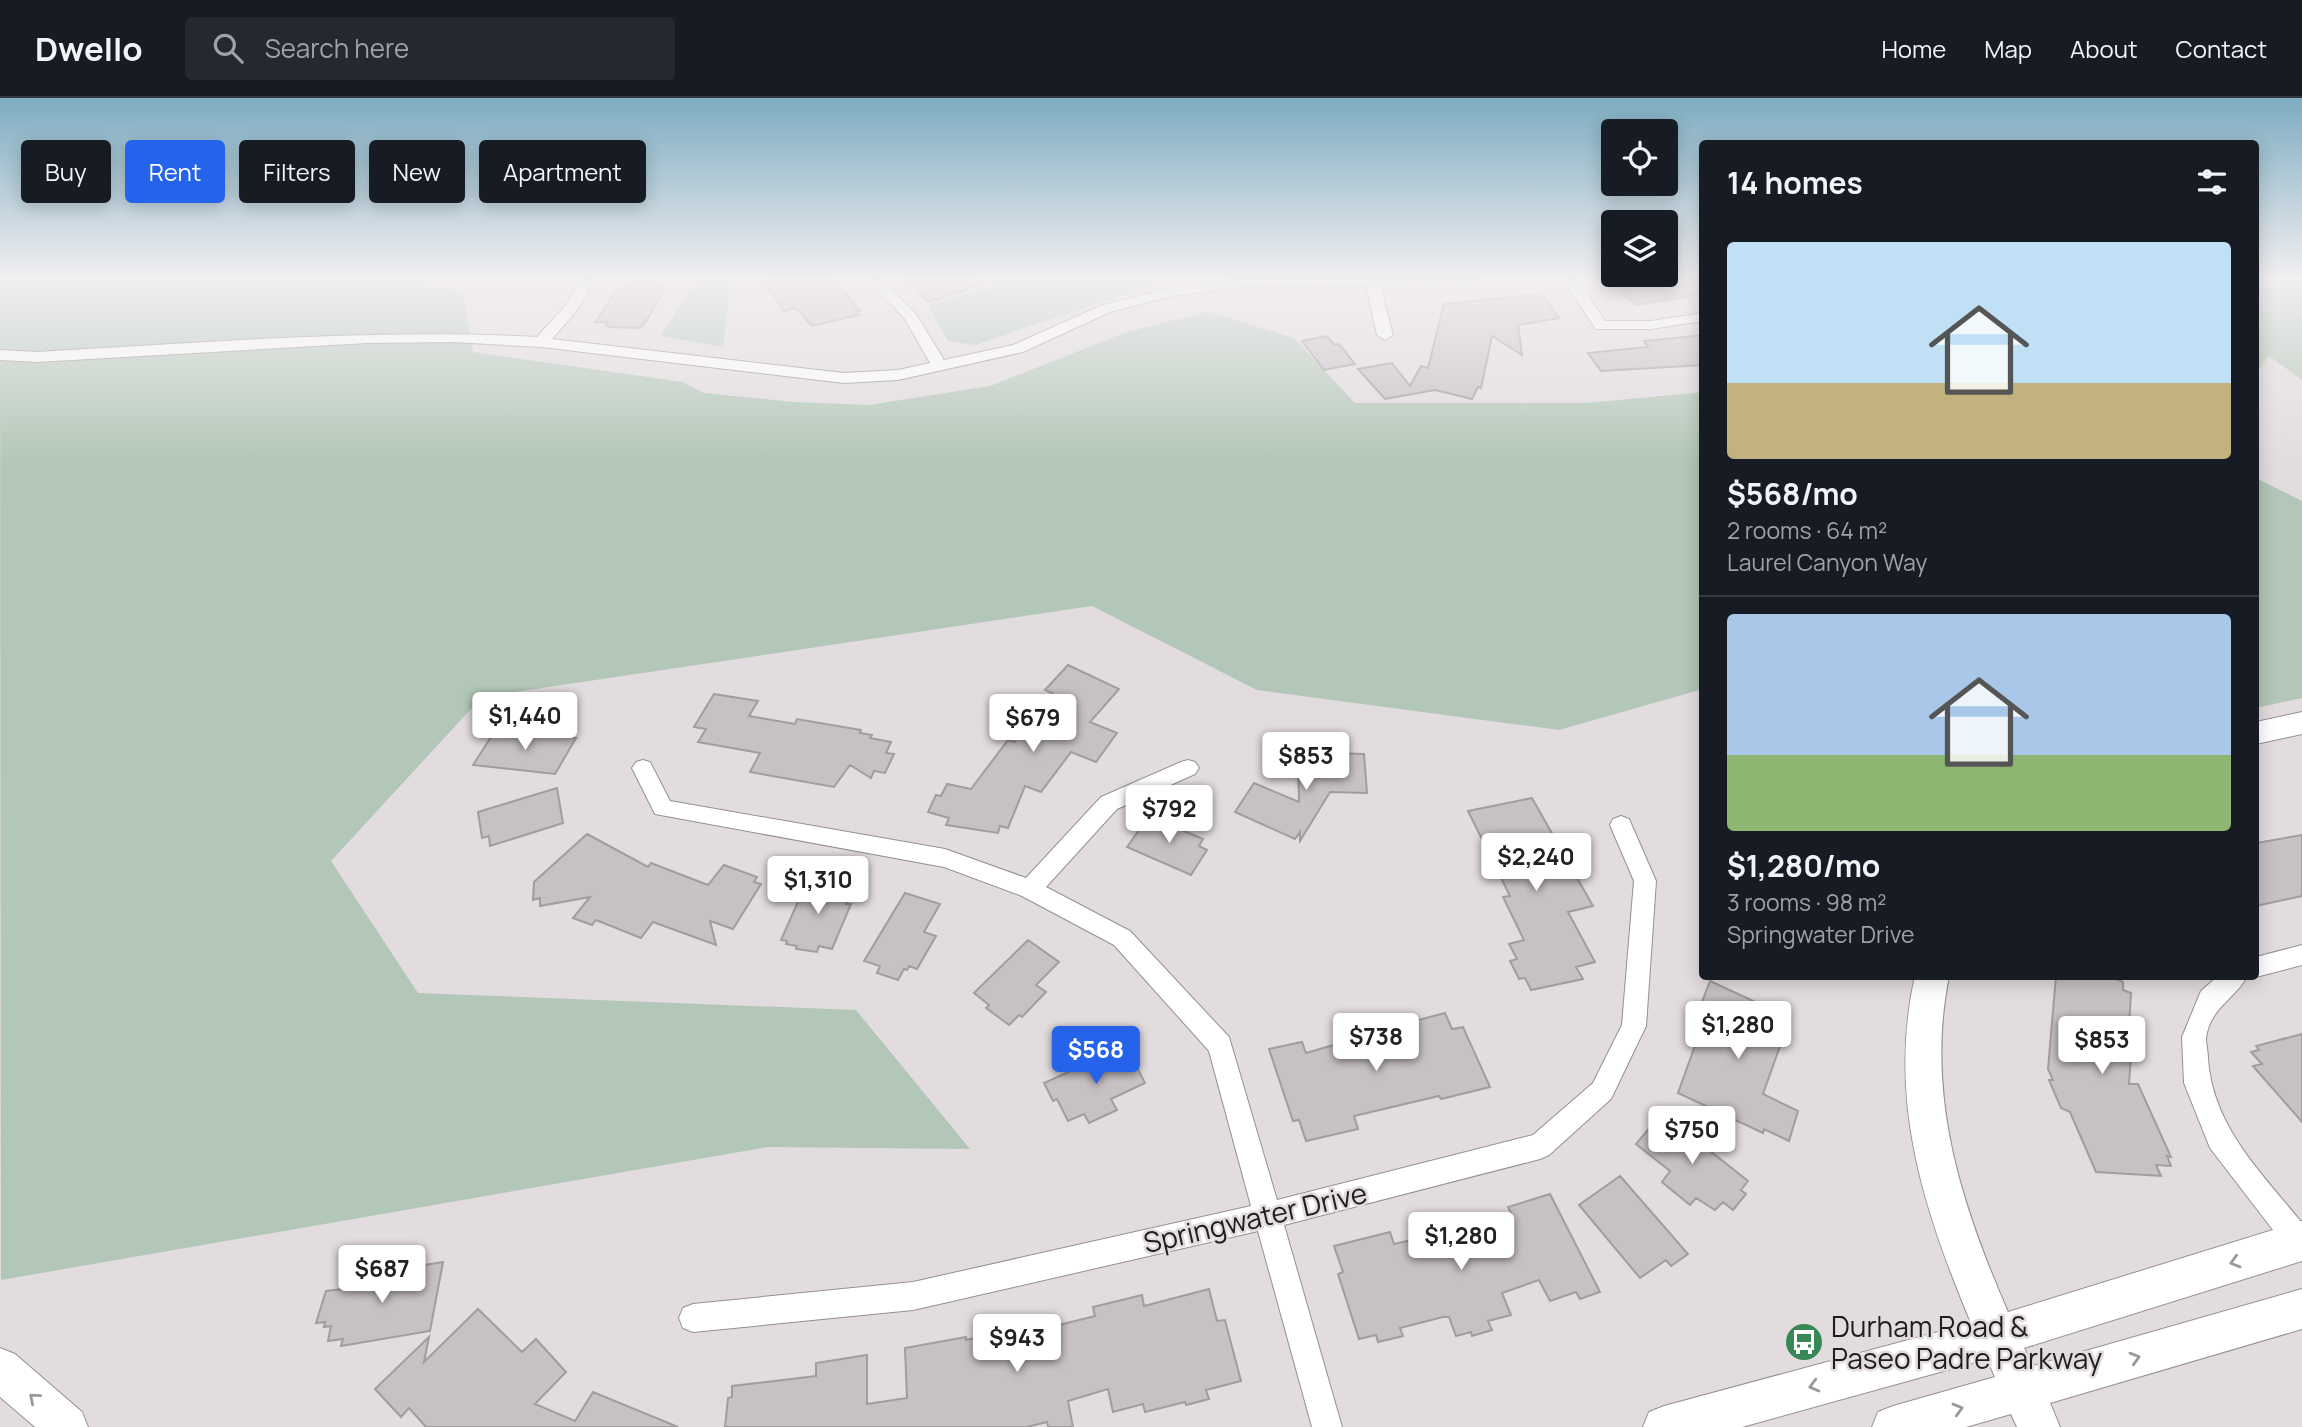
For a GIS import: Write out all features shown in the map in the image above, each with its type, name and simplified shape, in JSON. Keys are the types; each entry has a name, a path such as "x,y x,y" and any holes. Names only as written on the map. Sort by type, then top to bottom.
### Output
{"main road":[{"path":"2259,732 2302,723"},
{"path":"1931,980 1922,1032 1924,1101 1937,1172 1966,1264 2031,1409"},
{"path":"1664,1427 1998,1336 2301,1242"},
{"path":"1894,1427 2031,1409 2302,1309"},
{"path":"0,1369 67,1427"}],"street":[{"path":"0,355 37,357 297,342"},
{"path":"541,342 844,378 898,376 1018,349 1033,342"},
{"path":"926,342 940,367"},
{"path":"643,768 663,808 944,858 1030,889 1122,938 1220,1045 1270,1215 1327,1427"},
{"path":"1030,889 1109,803 1188,768"},
{"name":"Springwater Drive","path":"693,1318 913,1296 1270,1215 1540,1146 1602,1091 1634,1026 1646,881 1621,825"},
{"path":"2259,966 2302,955"},
{"path":"2231,980 2210,999 2194,1037 2197,1083 2219,1139 2301,1242"}],"green space":[{"path":"0,342 471,342 473,352 683,382 704,393 793,402 869,405 990,386 1102,342 1298,342 1355,403 1588,403 1699,392 1699,690 1559,730 1257,690 1092,606 482,697 331,861 418,993 856,1010 970,1149 768,1147 1,1280"},
{"path":"694,342 724,342 723,347"},
{"path":"955,342 984,342 975,345"},
{"path":"2259,342 2302,342 2302,380 2269,356 2259,369"},
{"path":"2259,480 2302,501 2302,698 2259,707"}],"building":[{"path":"1303,342 1339,344 1355,364 1324,370"},
{"path":"1434,342 1491,342 1481,388 1478,387 1472,399 1435,390 1385,399 1358,369 1392,363 1410,386 1421,366 1428,368"},
{"path":"1502,342 1520,342 1522,355"},
{"path":"1645,342 1699,342 1699,365 1601,371 1588,353 1648,347"},
{"path":"1068,665 1119,689 1090,722 1117,733 1096,762 1071,752 1041,792 1025,786 1008,828 1000,826 998,833 946,825 949,818 928,812 936,795 941,796 947,784 971,789 1008,740 1014,742 1052,693 1045,690"},
{"path":"714,694 758,701 749,716 795,724 797,719 861,730 860,733 872,735 870,738 891,742 886,753 894,754 885,773 874,771 871,778 850,765 834,787 750,772 760,753 698,742 706,729 694,727"},
{"path":"496,729 576,738 555,774 473,765"},
{"path":"1298,752 1364,754 1367,793 1330,792 1300,841 1300,832 1295,839 1235,812 1254,783 1299,802"},
{"path":"557,788 563,823 490,846 489,836 482,838 478,812"},
{"path":"1532,798 1593,906 1568,912 1595,962 1576,967 1583,979 1531,990 1525,978 1519,979 1510,961 1517,959 1509,944 1524,940 1503,897 1510,896 1468,811"},
{"path":"1149,816 1203,839 1199,846 1207,850 1191,875 1127,847"},
{"path":"587,834 648,867 651,863 708,885 724,865 757,877 754,882 761,884 733,929 710,921 716,945 653,922 641,938 596,920 592,925 573,918 590,897 540,906 540,898 533,900 534,882"},
{"path":"2302,835 2302,896 2259,905 2259,842"},
{"path":"808,879 853,887 846,904 851,904 832,949 819,946 817,952 796,949 797,946 781,940"},
{"path":"905,893 940,904 924,932 936,936 917,969 909,966 898,980 877,973 880,966 864,961"},
{"path":"1028,940 1059,962 1036,985 1046,992 1022,1017 1019,1015 1009,1025 986,1008 989,1005 974,993"},
{"path":"2056,980 2123,982 2123,990 2131,993 2129,1026 2133,1028 2129,1084 2138,1084 2171,1157 2167,1156 2171,1166 2156,1165 2161,1176 2096,1172 2070,1112 2061,1108 2049,1080 2053,1080 2048,1069"},
{"path":"1710,981 1790,1018 1763,1094 1798,1111 1789,1141 1764,1129 1763,1133 1678,1093 1703,1023 1695,1020"},
{"path":"1445,1013 1452,1029 1463,1027 1490,1087 1354,1116 1358,1129 1306,1141 1299,1120 1293,1121 1269,1049 1302,1042 1306,1053 1344,1042 1341,1034 1371,1027 1373,1032"},
{"path":"2302,1034 2302,1122 2253,1066 2262,1064 2251,1052 2259,1050 2256,1046"},
{"path":"1126,1046 1145,1083 1111,1099 1117,1110 1089,1123 1084,1114 1068,1121 1057,1099 1053,1101 1044,1083"},
{"path":"1662,1113 1748,1181 1741,1190 1746,1194 1733,1210 1723,1202 1715,1210 1696,1198 1690,1205 1662,1182 1670,1171 1636,1144"},
{"path":"1620,1176 1688,1254 1671,1266 1666,1260 1640,1278 1579,1205"},
{"path":"1550,1194 1600,1292 1580,1299 1576,1292 1550,1301 1539,1280 1502,1293 1511,1315 1488,1321 1492,1330 1472,1336 1471,1332 1456,1336 1449,1317 1443,1317 1400,1328 1403,1336 1378,1342 1376,1335 1359,1339 1338,1274 1343,1272 1334,1246 1390,1232 1394,1244 1474,1226 1512,1215 1508,1207"},
{"path":"443,1262 430,1331 341,1346 343,1339 328,1341 331,1326 324,1327 325,1322 316,1323 326,1291 343,1289 345,1278"},
{"path":"1209,1289 1217,1321 1225,1320 1241,1381 1206,1390 1209,1399 1145,1412 1143,1404 1113,1412 1108,1389 1068,1401 1073,1427 1048,1427 1047,1422 1027,1427 725,1427 732,1386 816,1376 816,1363 867,1355 867,1404 907,1398 905,1348 966,1337 966,1340 1030,1325 1030,1329 1055,1322 1055,1326 1095,1316 1093,1307 1142,1295 1144,1306"},
{"path":"478,1309 522,1352 536,1339 566,1372 535,1404 575,1421 593,1392 678,1427 426,1427 409,1408 401,1417 375,1389 429,1337 424,1362"}],"place":[{"name":"Durham Road & Paseo Padre Parkway","path":"1804,1342"}]}
